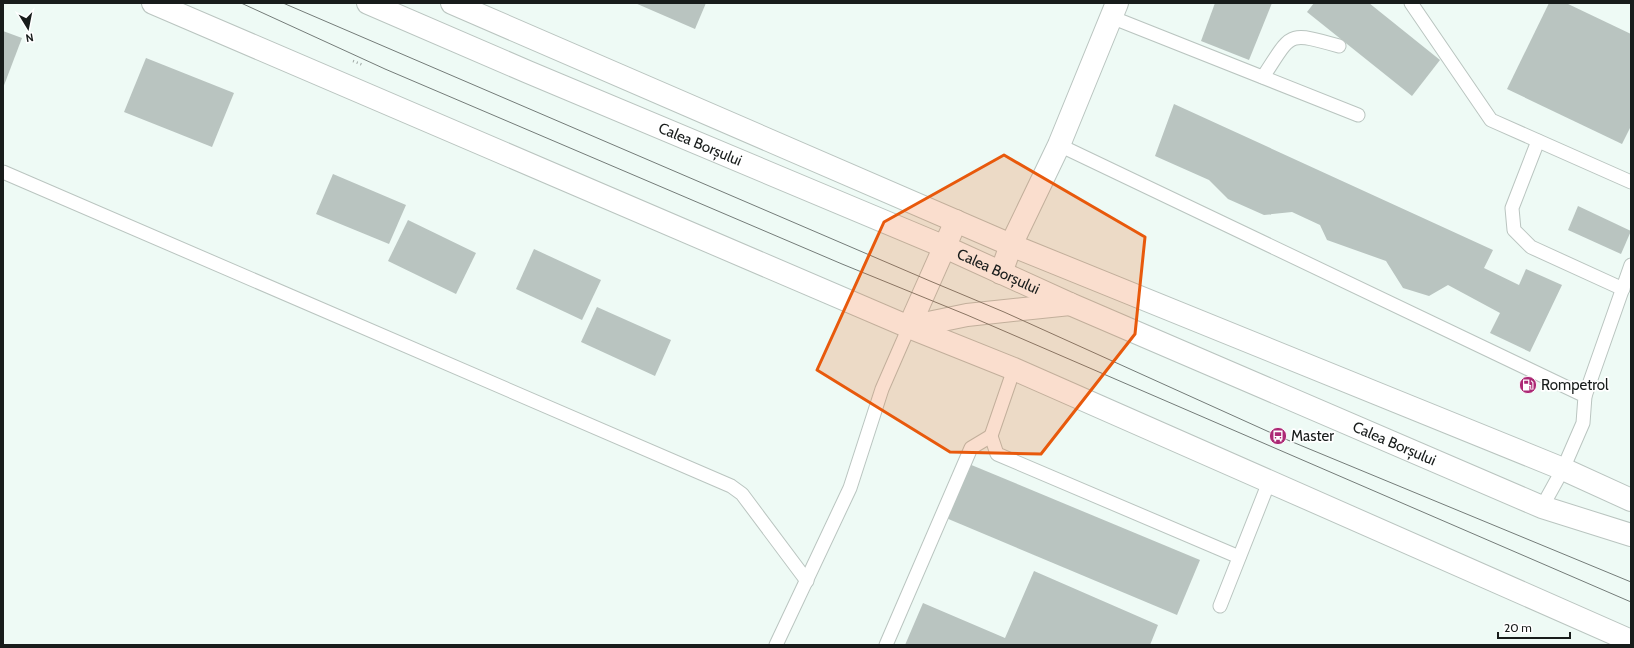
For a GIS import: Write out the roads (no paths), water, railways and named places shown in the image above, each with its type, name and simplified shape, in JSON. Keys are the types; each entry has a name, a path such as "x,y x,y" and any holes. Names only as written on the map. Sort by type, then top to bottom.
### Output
{"main road":[{"path":"153,3 909,327 1014,370 1631,641"},
{"name":"Calea Borșului","path":"368,3 536,76 945,247 1070,304 1542,507 1631,535"},
{"name":"Calea Borșului","path":"452,3 1011,245 1563,469 1631,500"},
{"path":"1001,273 1011,245 1058,145 1114,10"},
{"path":"909,327 956,221"},
{"path":"909,327 967,315 1070,304"}],"lane":[{"path":"1411,3 1490,120 1631,182"},
{"path":"1114,10 1263,77 1358,115"},
{"path":"1263,77 1287,42 1296,37 1306,37 1338,46"},
{"path":"1538,141 1512,208 1514,230 1531,247 1623,289"},
{"path":"1058,145 1585,396"},
{"path":"3,172 731,486 742,494 806,581"},
{"path":"1542,507 1563,469 1583,423 1585,396 1631,265"},
{"path":"776,645 850,488 882,389 909,327"},
{"path":"1014,370 991,436 997,454 1239,557"},
{"path":"886,645 971,448 991,436"},
{"path":"1220,606 1269,482"}],"tram line":[{"path":"241,3 385,69 842,264 967,315 1631,602"},
{"path":"283,3 1004,312 1278,436 1631,582"}],"place":[{"name":"Rompetrol","path":"1528,385"},
{"name":"Master","path":"1278,436"}]}
